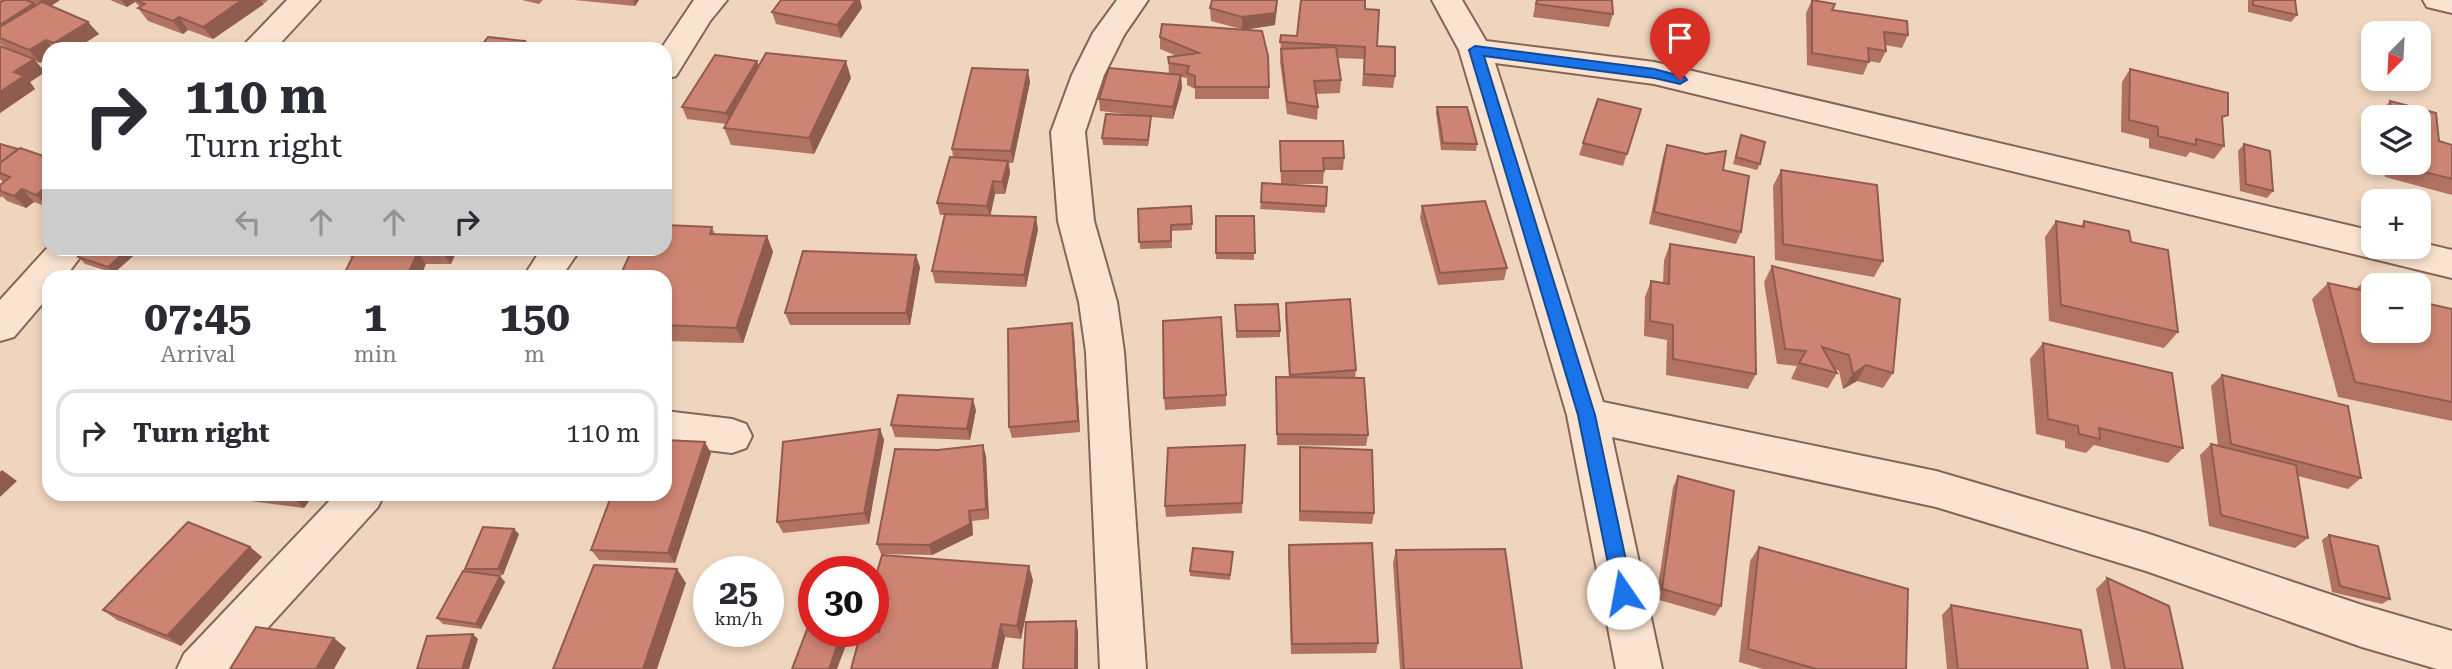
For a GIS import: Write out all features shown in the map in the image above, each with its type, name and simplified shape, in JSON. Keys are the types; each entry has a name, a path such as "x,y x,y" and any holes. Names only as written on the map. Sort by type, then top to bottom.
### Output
{"street":[{"path":"263,42 305,0"},
{"path":"672,57 698,15 712,0"},
{"path":"1123,669 1105,352 1098,302 1076,221 1068,132 1088,75 1108,33 1133,0"},
{"path":"1447,0 1475,50 1587,415 1639,669"},
{"path":"2438,0 2452,3"},
{"path":"1475,50 1654,74 2361,242"},
{"path":"50,270 62,256"},
{"path":"2431,259 2452,264"},
{"path":"0,326 42,279"},
{"path":"1587,415 1936,489 2146,552 2362,626 2452,652"},
{"path":"672,429 732,436"},
{"path":"200,669 356,501"}],"building":[{"path":"4,0 26,0 34,3 0,25 0,3"},
{"path":"135,0 242,0 203,27 179,17 173,21 138,8 145,4"},
{"path":"781,0 856,0 837,25 772,12"},
{"path":"1212,0 1277,0 1275,13 1242,17 1210,8"},
{"path":"1301,0 1365,0 1365,9 1379,10 1377,46 1395,47 1395,76 1364,74 1365,47 1280,42 1281,35 1297,36"},
{"path":"1537,0 1612,0 1613,14 1536,4"},
{"path":"1812,0 1835,4 1832,10 1907,21 1908,35 1884,32 1886,51 1868,48 1869,62 1812,53"},
{"path":"2253,0 2295,0 2297,15 2253,5"},
{"path":"42,2 88,22 56,42 46,40 29,50 0,38 0,27"},
{"path":"1162,24 1262,31 1268,56 1269,87 1195,87 1195,76 1187,73 1189,66 1169,63 1168,57 1199,53 1160,37"},
{"path":"488,37 525,41 524,42 484,42"},
{"path":"0,46 34,59 14,72 24,76 0,92"},
{"path":"1336,47 1341,80 1314,81 1318,107 1287,102 1281,49"},
{"path":"766,53 846,61 809,138 724,128"},
{"path":"715,55 757,61 726,113 682,107"},
{"path":"972,68 1028,70 1011,151 952,149"},
{"path":"1109,68 1181,75 1173,107 1099,99"},
{"path":"2130,69 2228,93 2228,115 2222,117 2224,146 2196,139 2196,145 2158,136 2158,127 2129,120"},
{"path":"1598,99 1641,109 1627,154 1583,143"},
{"path":"1437,107 1467,107 1477,144 1443,143"},
{"path":"2431,112 2436,113 2439,141 2452,145 2452,179 2431,174"},
{"path":"1106,114 1151,116 1148,140 1102,138"},
{"path":"1741,135 1765,142 1760,164 1736,157"},
{"path":"1280,141 1343,141 1344,158 1323,158 1324,171 1281,171"},
{"path":"0,144 18,149 0,163"},
{"path":"2244,144 2270,151 2273,191 2246,184"},
{"path":"1667,145 1706,154 1726,151 1723,170 1749,176 1741,232 1654,212"},
{"path":"20,148 42,156 42,190 36,195 22,189 14,196 0,191 0,185 10,177 0,173 0,163"},
{"path":"950,157 1008,161 1002,182 993,181 987,206 937,203"},
{"path":"1781,170 1877,185 1883,261 1783,244"},
{"path":"1262,183 1327,187 1326,206 1261,202"},
{"path":"1485,201 1507,268 1440,273 1422,206"},
{"path":"1191,206 1192,224 1171,225 1171,241 1139,242 1138,209"},
{"path":"945,214 1036,217 1024,275 932,271"},
{"path":"1216,216 1254,216 1255,253 1216,253"},
{"path":"2056,221 2084,227 2084,221 2129,231 2131,242 2168,250 2178,332 2061,305"},
{"path":"672,225 712,227 710,234 767,236 736,328 672,325 672,270 623,270 629,256 672,256"},
{"path":"1670,244 1754,257 1756,374 1673,359 1673,325 1650,321 1651,281 1669,284"},
{"path":"803,251 916,255 906,313 785,313"},
{"path":"79,256 120,256 108,267"},
{"path":"353,256 416,256 410,270 346,270"},
{"path":"1772,266 1900,299 1893,373 1866,365 1853,374 1849,355 1822,347 1837,373 1799,363 1806,351 1785,349"},
{"path":"2328,283 2361,290 2361,343 2431,343 2431,304 2452,309 2452,402 2355,382"},
{"path":"1350,299 1356,370 1290,375 1286,303"},
{"path":"1278,304 1280,331 1237,331 1235,305"},
{"path":"1221,317 1226,395 1164,398 1163,321"},
{"path":"1072,323 1078,421 1009,427 1008,329"},
{"path":"2043,343 2172,373 2183,448 2099,428 2100,439 2079,434 2078,426 2048,419"},
{"path":"2222,375 2348,406 2361,478 2231,444"},
{"path":"1276,377 1364,378 1368,435 1277,434"},
{"path":"898,395 973,399 967,429 891,425"},
{"path":"880,429 864,513 777,522 783,442"},
{"path":"672,440 705,442 668,553 591,550 609,501 672,501"},
{"path":"2211,444 2296,465 2308,538 2221,515"},
{"path":"983,445 986,509 969,511 970,524 929,545 877,544 895,449 938,450"},
{"path":"1245,445 1242,503 1165,506 1168,448"},
{"path":"1300,447 1372,450 1374,513 1300,511"},
{"path":"1678,476 1734,491 1721,606 1662,589"},
{"path":"188,522 250,547 167,636 103,610"},
{"path":"483,527 514,529 498,569 465,569"},
{"path":"2329,535 2378,546 2390,599 2340,586"},
{"path":"1372,543 1378,643 1292,644 1289,545"},
{"path":"1759,547 1908,589 1906,669 1816,669 1748,649"},
{"path":"1193,548 1233,552 1230,575 1190,571"},
{"path":"1505,549 1522,669 1404,669 1396,550"},
{"path":"882,555 1029,566 1017,626 1001,624 992,669 851,669 857,647 889,647 889,556"},
{"path":"594,565 677,569 643,669 553,669"},
{"path":"463,571 500,576 476,624 437,618"},
{"path":"2107,578 2169,606 2183,669 2125,669"},
{"path":"1951,605 2081,630 2088,669 1958,669"},
{"path":"1076,621 1075,669 1023,669 1026,622"},
{"path":"256,627 334,638 316,669 230,669"},
{"path":"473,634 462,669 417,669 427,636"},
{"path":"800,647 837,647 829,669 792,669"}],"route":[{"path":"1623,593 1587,415 1475,50 1654,74 1680,80"}]}
